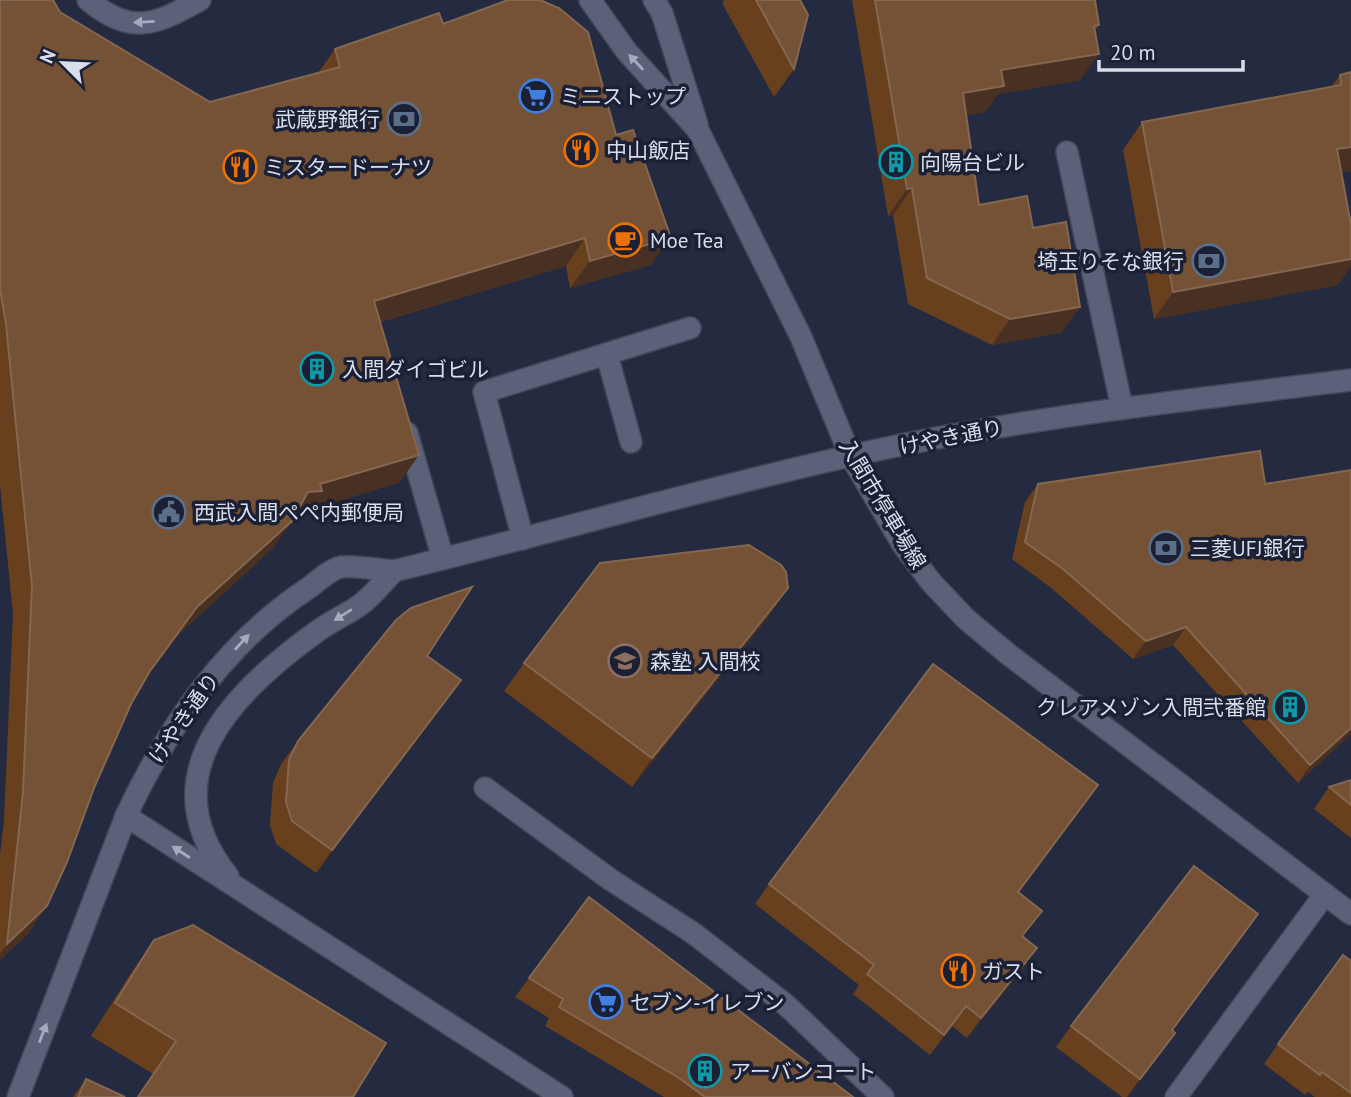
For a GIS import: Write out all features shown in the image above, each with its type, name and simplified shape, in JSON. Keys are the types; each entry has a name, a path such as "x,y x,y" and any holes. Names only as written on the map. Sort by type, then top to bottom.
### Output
{"street":[{"path":"97,2 116,17 139,25 167,19 200,0"},
{"path":"590,0 627,52 698,130"},
{"path":"654,0 662,13 698,130"},
{"name":"入間市停車場線","path":"698,130 802,337 850,456 903,545 931,582 966,619 1008,654 1351,914"},
{"path":"1067,152 1122,408"},
{"path":"523,540 484,392 690,328"},
{"path":"607,355 631,442"},
{"name":"けやき通り","path":"562,1097 126,816 147,771 182,712 247,636 290,600 340,567 394,571 850,456 1002,426 1122,408 1351,380"},
{"path":"401,416 443,559"},
{"name":"けやき通り","path":"259,902 234,884 216,861 203,836 195,812 198,765 209,741 228,712 268,670 316,632 362,603 394,571"},
{"path":"485,788 611,880 693,933 755,980 785,1004 883,1097"},
{"path":"18,1097 126,816"},
{"path":"1176,1097 1325,894"}],"building":[{"path":"0,0 53,0 60,12 210,102 340,67 335,49 439,13 443,24 508,0 540,0 559,8 588,32 616,135 633,130 671,238 590,261 585,238 374,301 419,455 320,484 322,491 308,492 292,521 197,607 150,671 131,704 47,906 7,944 23,792 32,586 6,324 0,289"},
{"path":"756,0 800,0 808,15 794,69"},
{"path":"875,0 1095,0 1099,25 1094,26 1099,54 1001,70 1004,86 963,93 979,205 1027,196 1033,228 1066,222 1080,307 1010,319 927,278 912,188 907,189"},
{"path":"1351,72 1351,147 1337,149 1351,225 1351,259 1173,292 1142,122 1341,85 1340,75"},
{"path":"1260,451 1265,484 1351,470 1351,728 1310,765 1186,627 1146,641 1063,569 1025,542 1038,484"},
{"path":"749,545 781,565 786,572 788,588 652,758 524,663 600,563"},
{"path":"472,587 427,656 461,680 332,850 292,821 286,802 289,760 298,741 396,620 411,608"},
{"path":"933,664 1098,785 1018,892 1042,911 1022,936 1037,948 981,1018 966,1006 944,1035 867,974 874,965 769,884"},
{"path":"1351,780 1351,805 1329,787"},
{"path":"1194,866 1258,914 1172,1030 1175,1033 1140,1079 1071,1026"},
{"path":"589,897 853,1097 705,1097 679,1078 559,1007 563,999 529,978"},
{"path":"193,925 386,1043 353,1097 138,1097 176,1041 115,1003 154,940"},
{"path":"1343,955 1351,961 1351,1093 1322,1072 1320,1075 1278,1044"},
{"path":"86,1079 125,1097 78,1097"}],"place":[{"name":"ミニストップ","path":"536,96"},
{"name":"武蔵野銀行","path":"404,119"},
{"name":"中山飯店","path":"581,150"},
{"name":"向陽台ビル","path":"896,162"},
{"name":"ミスタードーナツ","path":"240,167"},
{"name":"Moe Tea","path":"625,240"},
{"name":"埼玉りそな銀行","path":"1209,261"},
{"name":"入間ダイゴビル","path":"317,369"},
{"name":"西武入間ぺぺ内郵便局","path":"169,512"},
{"name":"三菱UFJ銀行","path":"1166,548"},
{"name":"森塾 入間校","path":"625,661"},
{"name":"クレアメゾン入間弐番館","path":"1290,707"},
{"name":"ガスト","path":"958,971"},
{"name":"セブン-イレブン","path":"606,1002"},
{"name":"アーバンコート","path":"705,1071"}]}
